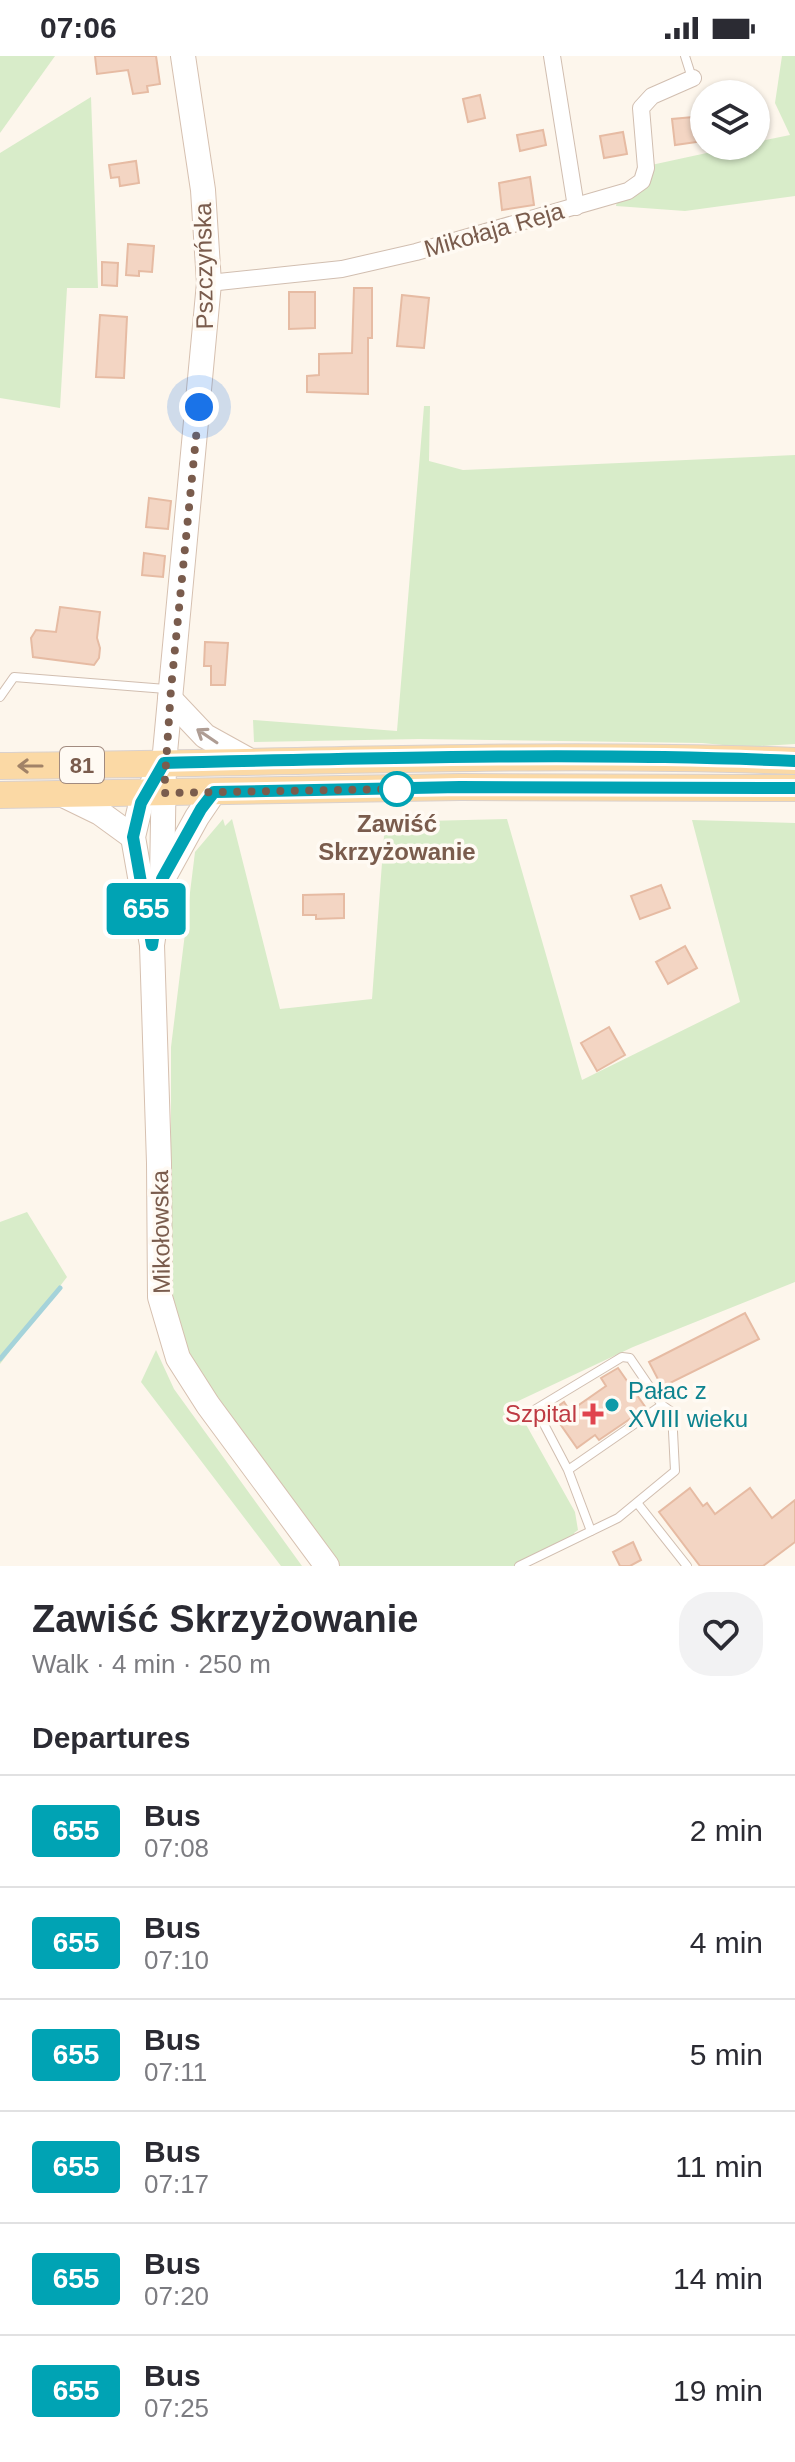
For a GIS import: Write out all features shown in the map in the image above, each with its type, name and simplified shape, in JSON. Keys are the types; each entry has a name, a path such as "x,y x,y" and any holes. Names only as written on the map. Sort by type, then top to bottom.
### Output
{"main road":[{"name":"Pszczyńska","path":"164,763 209,283 203,190 183,56"},
{"path":"171,694 205,736 252,762"},
{"name":"81","path":"0,766 534,757 700,757 795,761"},
{"name":"Mikołowska","path":"164,763 155,793 137,818 133,837 152,945 160,1297 178,1358 208,1405 327,1566"},
{"name":"81","path":"0,795 554,786 795,788"},
{"path":"162,879 201,809 214,792"},
{"name":"Mikołowska","path":"152,945 162,879 155,793"},
{"path":"63,795 100,813 133,837"}],"street":[{"path":"552,56 576,207"},
{"name":"Mikołaja Reja","path":"209,283 342,269 416,252 628,191 642,181 646,168 641,108 652,96 693,78"}],"lane":[{"path":"685,56 693,78"},
{"path":"0,697 14,677 171,694"},
{"path":"519,1566 618,1518 675,1471 672,1412 662,1405 630,1358 622,1357 536,1409 568,1470 591,1531"},
{"path":"568,1470 662,1405"},
{"path":"638,1504 687,1566"}],"green space":[{"path":"0,56 55,56 0,133"},
{"path":"782,56 795,56 795,196 685,211 616,206 620,186 632,181 642,167 690,157 690,160 770,160 770,139 790,135 775,103"},
{"path":"91,97 98,288 67,288 60,408 0,398 0,153"},
{"path":"424,406 430,406 429,461 463,470 795,455 795,744 744,747 702,743 419,739 254,742 253,720 397,731"},
{"path":"223,819 225,826 232,819 280,1009 372,999 385,822 507,819 582,1080 740,1002 692,820 795,823 795,1282 633,1347 514,1403 575,1512 578,1530 574,1533 579,1542 529,1566 321,1566 187,1363 171,1295 171,1047 195,852"},
{"path":"27,1212 67,1277 0,1364 0,1222"},
{"path":"156,1350 174,1389 302,1566 281,1566 141,1382"}],"building":[{"path":"95,56 156,56 160,84 147,86 148,92 133,94 128,70 97,74"},
{"path":"480,95 485,118 468,122 463,99"},
{"path":"690,117 690,143 675,145 672,119"},
{"path":"543,130 546,145 520,151 517,135"},
{"path":"623,132 627,154 604,158 600,136"},
{"path":"136,161 139,183 120,186 119,177 111,178 109,165"},
{"path":"530,177 534,205 502,210 499,183"},
{"path":"128,244 154,246 152,272 139,271 139,276 126,275"},
{"path":"102,262 118,263 117,286 102,285"},
{"path":"354,288 372,288 368,394 307,392 307,376 319,375 319,354 352,353"},
{"path":"289,292 315,292 315,328 289,329"},
{"path":"402,295 429,298 424,348 397,346"},
{"path":"100,315 127,317 124,378 96,377"},
{"path":"149,498 171,501 168,529 146,527"},
{"path":"144,553 165,556 163,577 142,575"},
{"path":"60,607 100,612 97,638 99,658 94,665 33,657 31,638 36,630 56,632"},
{"path":"205,642 228,643 225,685 211,685 211,666 204,666"},
{"path":"661,885 670,908 640,919 631,896"},
{"path":"344,894 344,918 316,919 316,915 303,915 303,895"},
{"path":"685,946 697,968 668,984 656,962"},
{"path":"609,1027 625,1055 597,1071 581,1043"},
{"path":"745,1313 759,1339 662,1387 649,1362"},
{"name":"Pałac z XVIII wieku","path":"618,1368 646,1408 599,1440 595,1435 577,1448 551,1411 564,1402 570,1411 606,1386 601,1378"},
{"path":"690,1488 703,1506 707,1503 715,1514 750,1488 772,1518 795,1500 795,1542 763,1566 700,1566 659,1512"},
{"path":"633,1542 641,1560 630,1566 620,1566 613,1552"}],"waterway":[{"path":"0,1359 60,1288"}],"bus line":[{"name":"655","path":"795,761 700,757 534,757 164,763 141,803 133,837 152,945 162,879 201,809 214,792 460,787 795,788"}],"place":[{"name":"Zawiść Skrzyżowanie","path":"397,789"},
{"name":"Pałac z XVIII wieku","path":"612,1405"},
{"name":"Szpital","path":"593,1414"}],"route":[{"path":"199,407 164,763 164,793 397,789"}]}
